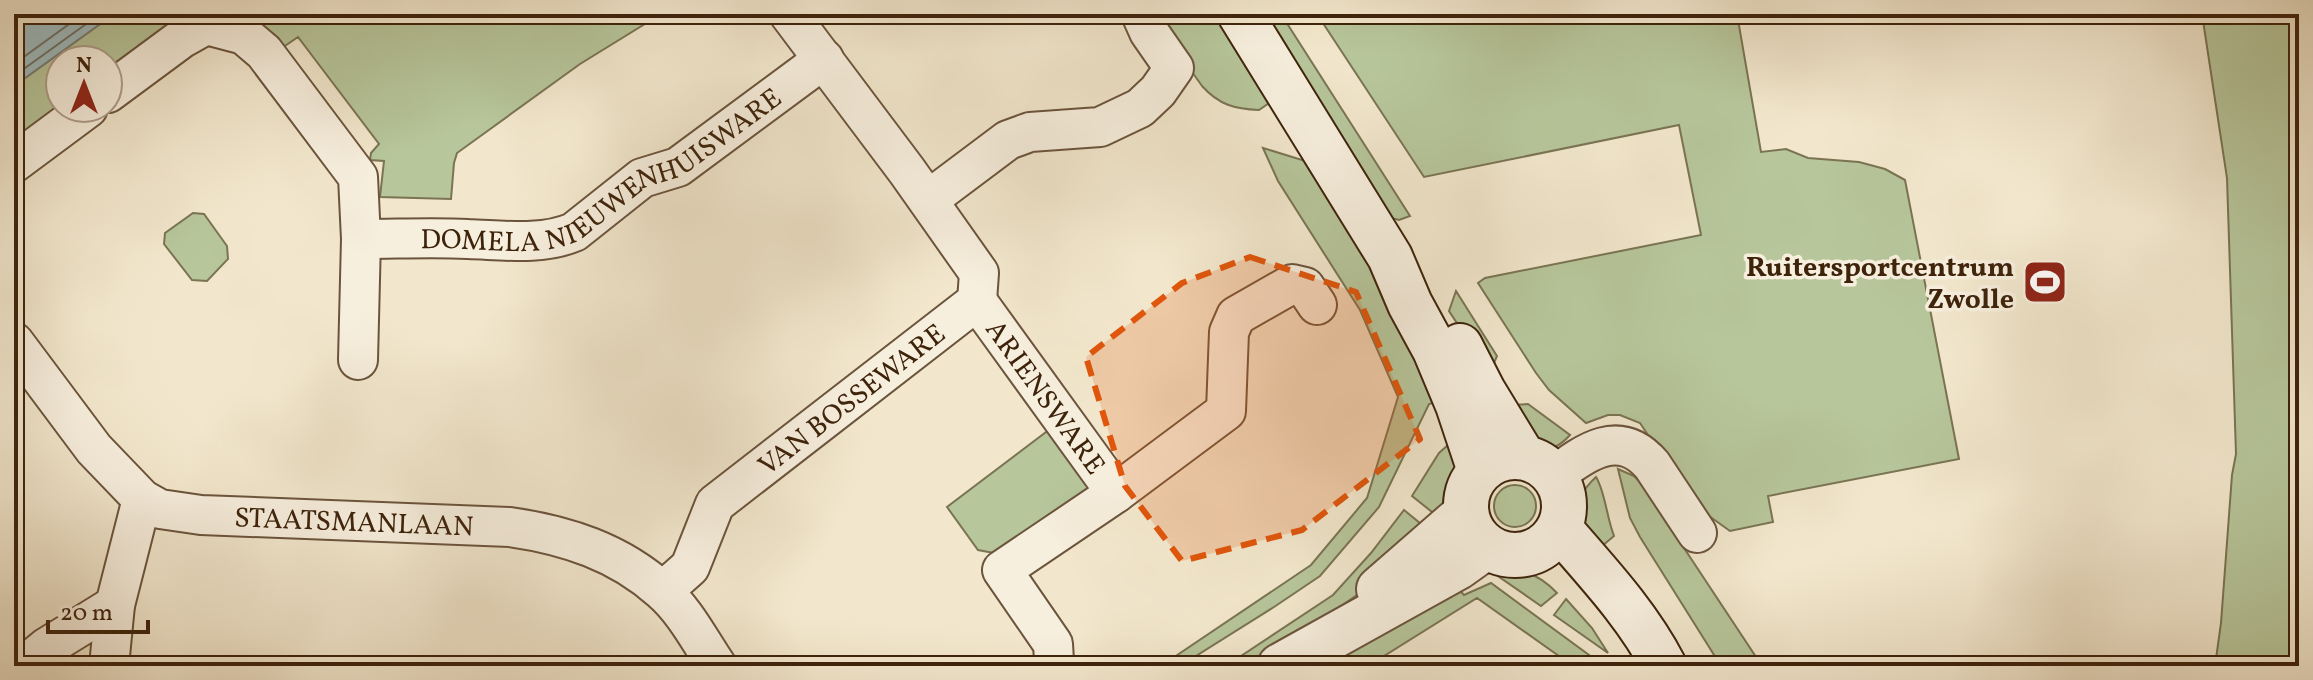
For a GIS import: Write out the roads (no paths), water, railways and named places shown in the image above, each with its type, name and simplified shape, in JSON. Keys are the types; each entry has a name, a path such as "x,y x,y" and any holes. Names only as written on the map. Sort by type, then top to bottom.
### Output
{"main road":[{"path":"1240,14 1390,257 1410,304 1435,350 1480,471"},
{"path":"1390,257 1429,296 1461,347 1483,391 1538,466 1561,489 1563,518 1549,538 1518,555 1496,553 1475,531"},
{"path":"1293,658 1458,567 1475,531 1469,489 1480,471 1491,463 1538,466"},
{"path":"1549,538 1640,666"},
{"path":"1549,538 1621,599 1664,666"}],"street":[{"path":"789,14 979,273 977,301"},
{"path":"928,200 1008,140 1030,132 1100,127 1140,108 1158,91 1174,68 1149,32 1141,14"},
{"path":"124,81 203,20 244,35 264,52 358,177 361,239 358,360"},
{"name":"DOMELA NIEUWENHUISWARE","path":"361,239 513,241 562,237 574,232 642,178 678,167 824,59"},
{"path":"14,163 66,124"},
{"name":"ARIENSWARE","path":"1051,666 1054,661 1053,644 1002,570 1116,493 1226,411 1229,332 1236,316 1292,284 1305,287 1317,305"},
{"name":"ARIENSWARE","path":"977,301 1116,493"},
{"name":"VAN BOSSEWARE","path":"663,591 690,567 715,504 977,301"},
{"name":"STAATSMANLAAN","path":"14,342 94,449 142,499 160,509 201,515 510,527 550,533 587,544 663,591 686,618 717,666"},
{"path":"1538,466 1581,456 1600,447 1614,445 1635,450 1652,465 1697,533"},
{"path":"109,666 115,605 142,499"},
{"path":"48,660 115,605"}],"water":[{"path":"35,14 114,14 72,44 44,44 44,64 14,86 14,31"}],"place":[{"name":"Ruitersportcentrum Zwolle","path":"2045,282"}]}
